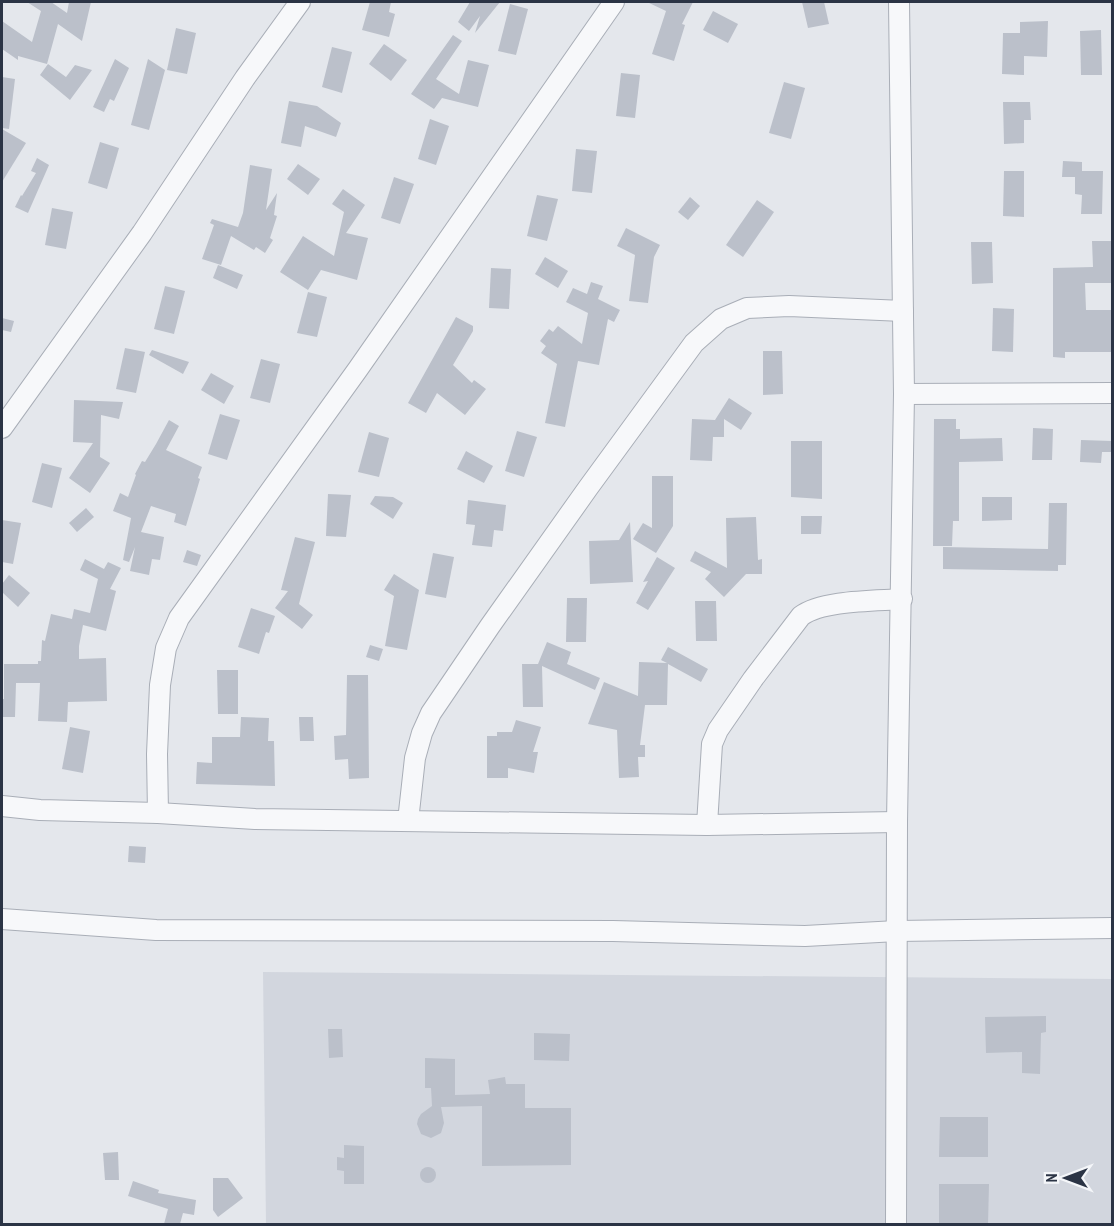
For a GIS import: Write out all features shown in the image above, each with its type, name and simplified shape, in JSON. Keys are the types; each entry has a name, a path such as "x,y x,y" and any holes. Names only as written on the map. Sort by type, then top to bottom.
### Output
{"street":[{"path":"2,428 142,233 245,78 300,2"},
{"path":"158,813 160,685 166,648 179,618 358,369 614,2"},
{"path":"896,1224 897,822 902,599 903,394 899,2"},
{"path":"408,821 415,758 431,713 588,488 694,343 721,319 747,308 789,306 903,311"},
{"path":"903,394 1113,393"},
{"path":"707,825 712,744 718,730 801,616 810,609 823,606 902,599"},
{"path":"2,806 40,810 158,813 255,819 707,825 897,822"},
{"path":"2,919 156,930 613,931 805,936 897,931 1113,928"}],"shaded area":[{"path":"263,972 1112,979 1112,1224 266,1224"}],"building":[{"path":"27,2 51,2 67,13 69,2 91,2 82,41 58,24 47,64 18,56 18,60 2,49 2,21 32,42 41,11"},
{"path":"370,2 391,2 389,12 395,14 389,37 362,30"},
{"path":"470,2 500,2 475,33 480,16 469,31 458,22"},
{"path":"647,2 693,2 682,24 685,25 674,61 652,54 666,11"},
{"path":"802,2 824,2 829,24 808,28"},
{"path":"510,4 528,9 516,55 498,51"},
{"path":"713,11 738,24 728,43 703,30"},
{"path":"1048,21 1047,57 1024,56 1024,75 1002,74 1003,33 1020,33 1020,22"},
{"path":"176,28 196,33 187,74 167,70"},
{"path":"1101,30 1102,75 1081,75 1080,31"},
{"path":"453,35 462,41 436,79 459,94 468,60 489,65 478,107 442,98 434,109 411,94"},
{"path":"384,44 407,60 391,81 369,64"},
{"path":"332,47 352,52 342,93 322,87"},
{"path":"115,59 129,68 114,101 110,99 104,112 93,107"},
{"path":"148,59 165,70 149,130 131,125"},
{"path":"48,64 66,77 75,65 92,70 70,100 40,75"},
{"path":"621,73 640,75 635,118 616,116"},
{"path":"2,77 15,79 9,129 2,128"},
{"path":"784,82 805,88 791,139 769,133"},
{"path":"289,101 317,106 341,123 336,137 305,126 301,147 281,143"},
{"path":"1003,102 1030,102 1031,120 1024,120 1024,143 1004,144"},
{"path":"430,119 449,126 436,165 418,159"},
{"path":"2,129 26,143 2,182"},
{"path":"100,142 119,148 107,189 88,183"},
{"path":"576,149 597,151 592,193 572,191"},
{"path":"37,158 49,165 28,213 15,207 36,173 31,171"},
{"path":"1063,161 1082,162 1082,171 1103,171 1102,214 1081,214 1082,195 1075,194 1075,177 1062,177"},
{"path":"298,164 320,179 308,195 287,179"},
{"path":"250,165 272,169 266,210 277,193 274,215 277,216 270,238 273,240 265,253 256,247 254,250 231,236 221,265 202,259 214,225 210,223 212,219 238,227 243,213"},
{"path":"1004,171 1024,171 1024,217 1003,216"},
{"path":"394,177 414,184 400,224 381,218"},
{"path":"343,189 365,205 346,233 368,238 357,280 321,270 308,290 280,272 303,236 334,256 344,212 332,204"},
{"path":"537,195 558,199 547,241 527,236"},
{"path":"690,197 700,206 688,220 678,212"},
{"path":"757,200 774,212 743,257 726,245"},
{"path":"52,208 73,212 66,249 45,245"},
{"path":"626,228 660,245 654,257 648,303 629,301 635,255 617,246"},
{"path":"1092,241 1113,241 1113,283 1085,283 1086,310 1111,310 1112,352 1065,352 1065,358 1053,357 1053,268 1093,267"},
{"path":"971,242 992,242 993,283 972,284"},
{"path":"545,257 568,271 558,288 535,274"},
{"path":"218,265 243,275 237,289 213,278"},
{"path":"491,268 511,269 509,309 489,308"},
{"path":"591,282 603,286 598,299 620,310 614,322 608,319 599,365 578,361 565,427 545,423 557,364 541,353 546,346 540,341 549,329 553,332 558,326 582,344 588,313 566,302 573,288 587,294"},
{"path":"165,286 185,291 174,334 154,329"},
{"path":"308,292 327,297 317,337 297,333"},
{"path":"993,308 1014,309 1013,352 992,351"},
{"path":"456,317 473,326 473,331 453,365 472,383 474,380 486,389 465,415 437,393 426,413 408,403"},
{"path":"2,318 14,321 11,332 2,330"},
{"path":"125,348 145,352 136,393 116,389"},
{"path":"152,350 189,362 183,374 149,355"},
{"path":"763,351 782,351 783,394 763,395"},
{"path":"261,359 280,364 270,403 250,398"},
{"path":"211,373 234,386 224,404 201,390"},
{"path":"729,398 752,413 741,430 724,419 724,437 713,437 712,461 690,460 692,419 715,420"},
{"path":"74,400 123,402 119,419 101,415 100,457 110,463 90,493 69,478 93,443 73,442"},
{"path":"220,414 240,420 227,460 208,454"},
{"path":"934,419 956,419 956,429 960,429 960,439 1002,438 1003,461 959,462 959,521 953,521 952,546 933,546"},
{"path":"169,420 179,426 166,450 202,467 186,526 174,522 176,514 151,506 141,532 164,537 160,560 152,559 149,575 130,571 135,547 129,562 123,560 131,518 113,511 120,493 128,497 135,474 142,461 145,462"},
{"path":"1033,428 1053,429 1052,460 1032,460"},
{"path":"517,431 537,437 524,477 505,471"},
{"path":"369,432 389,438 379,477 358,472"},
{"path":"1081,440 1113,441 1113,452 1102,452 1101,463 1080,462"},
{"path":"791,441 822,441 822,499 791,497"},
{"path":"466,451 493,466 484,483 457,469"},
{"path":"42,463 62,468 52,508 32,502"},
{"path":"652,476 673,476 673,526 656,553 633,539 643,523 652,528"},
{"path":"328,494 351,495 346,537 326,536"},
{"path":"375,496 393,497 403,503 393,519 370,504"},
{"path":"982,497 1012,497 1012,520 982,521"},
{"path":"468,500 506,505 503,531 494,530 492,547 472,545 475,525 466,524"},
{"path":"1049,503 1067,503 1066,565 1058,565 1058,571 943,569 943,547 1048,549"},
{"path":"86,508 94,517 77,532 69,523"},
{"path":"801,516 822,516 821,534 801,534"},
{"path":"756,517 758,560 762,559 762,574 746,574 724,597 705,579 711,572 690,561 695,551 727,568 726,518"},
{"path":"2,520 21,523 13,564 2,562"},
{"path":"630,522 633,582 590,584 589,541 619,540"},
{"path":"295,537 315,542 299,604 313,615 302,629 275,608 288,591 281,590"},
{"path":"187,550 201,555 197,566 183,562"},
{"path":"433,553 454,557 446,598 425,594"},
{"path":"657,557 675,568 648,610 636,603 648,581 643,582"},
{"path":"85,559 104,569 108,562 121,568 110,589 116,591 106,631 83,625 79,646 79,659 106,658 107,701 68,702 67,722 38,721 40,683 16,683 15,717 2,717 4,664 38,664 38,661 41,661 42,640 45,641 51,614 72,619 74,609 90,613 98,579 80,570"},
{"path":"394,574 419,590 407,650 385,646 394,596 384,590"},
{"path":"9,575 30,593 18,607 2,592 2,584"},
{"path":"567,598 587,598 586,642 566,642"},
{"path":"695,601 716,601 717,641 696,641"},
{"path":"251,608 275,616 269,633 266,632 259,654 238,647"},
{"path":"547,642 571,652 567,664 600,678 595,690 542,666 543,707 523,707 522,664 538,664"},
{"path":"370,645 383,649 379,661 366,657"},
{"path":"668,647 708,669 701,682 668,664 667,705 645,705 640,745 645,745 645,757 638,757 639,777 619,778 617,730 588,724 604,682 638,696 639,662 667,663 661,660"},
{"path":"217,670 238,670 238,714 218,714"},
{"path":"347,675 368,675 369,778 349,779 348,759 335,760 334,736 346,735"},
{"path":"241,717 269,718 268,741 274,741 275,786 196,784 197,762 212,763 212,737 240,737"},
{"path":"299,717 313,717 314,741 300,741"},
{"path":"516,720 541,727 533,752 538,752 534,773 508,768 508,778 487,778 487,736 497,736 497,732 512,732"},
{"path":"70,727 90,731 83,773 62,769"},
{"path":"129,846 146,847 145,863 128,862"},
{"path":"1046,1016 1046,1032 1041,1033 1040,1074 1022,1073 1022,1052 986,1053 985,1017"},
{"path":"328,1029 342,1029 343,1057 329,1058"},
{"path":"534,1033 570,1034 569,1061 534,1060"},
{"path":"425,1058 455,1059 455,1095 490,1094 488,1080 505,1077 506,1084 525,1084 525,1108 571,1108 571,1165 482,1166 482,1106 441,1107 444,1123 441,1133 431,1138 421,1134 417,1124 418,1119 432,1106 431,1088 425,1088"},
{"path":"940,1117 988,1117 988,1157 939,1157"},
{"path":"344,1145 364,1146 364,1184 344,1184 344,1171 337,1170 337,1157 344,1158"},
{"path":"118,1152 119,1180 105,1180 103,1153"},
{"path":"428,1167 436,1175 428,1183 420,1175"},
{"path":"213,1178 228,1178 243,1198 218,1217 213,1210"},
{"path":"133,1181 159,1190 158,1193 196,1200 194,1215 183,1213 180,1224 164,1224 168,1209 128,1196"},
{"path":"939,1184 989,1184 988,1224 939,1224"}]}
